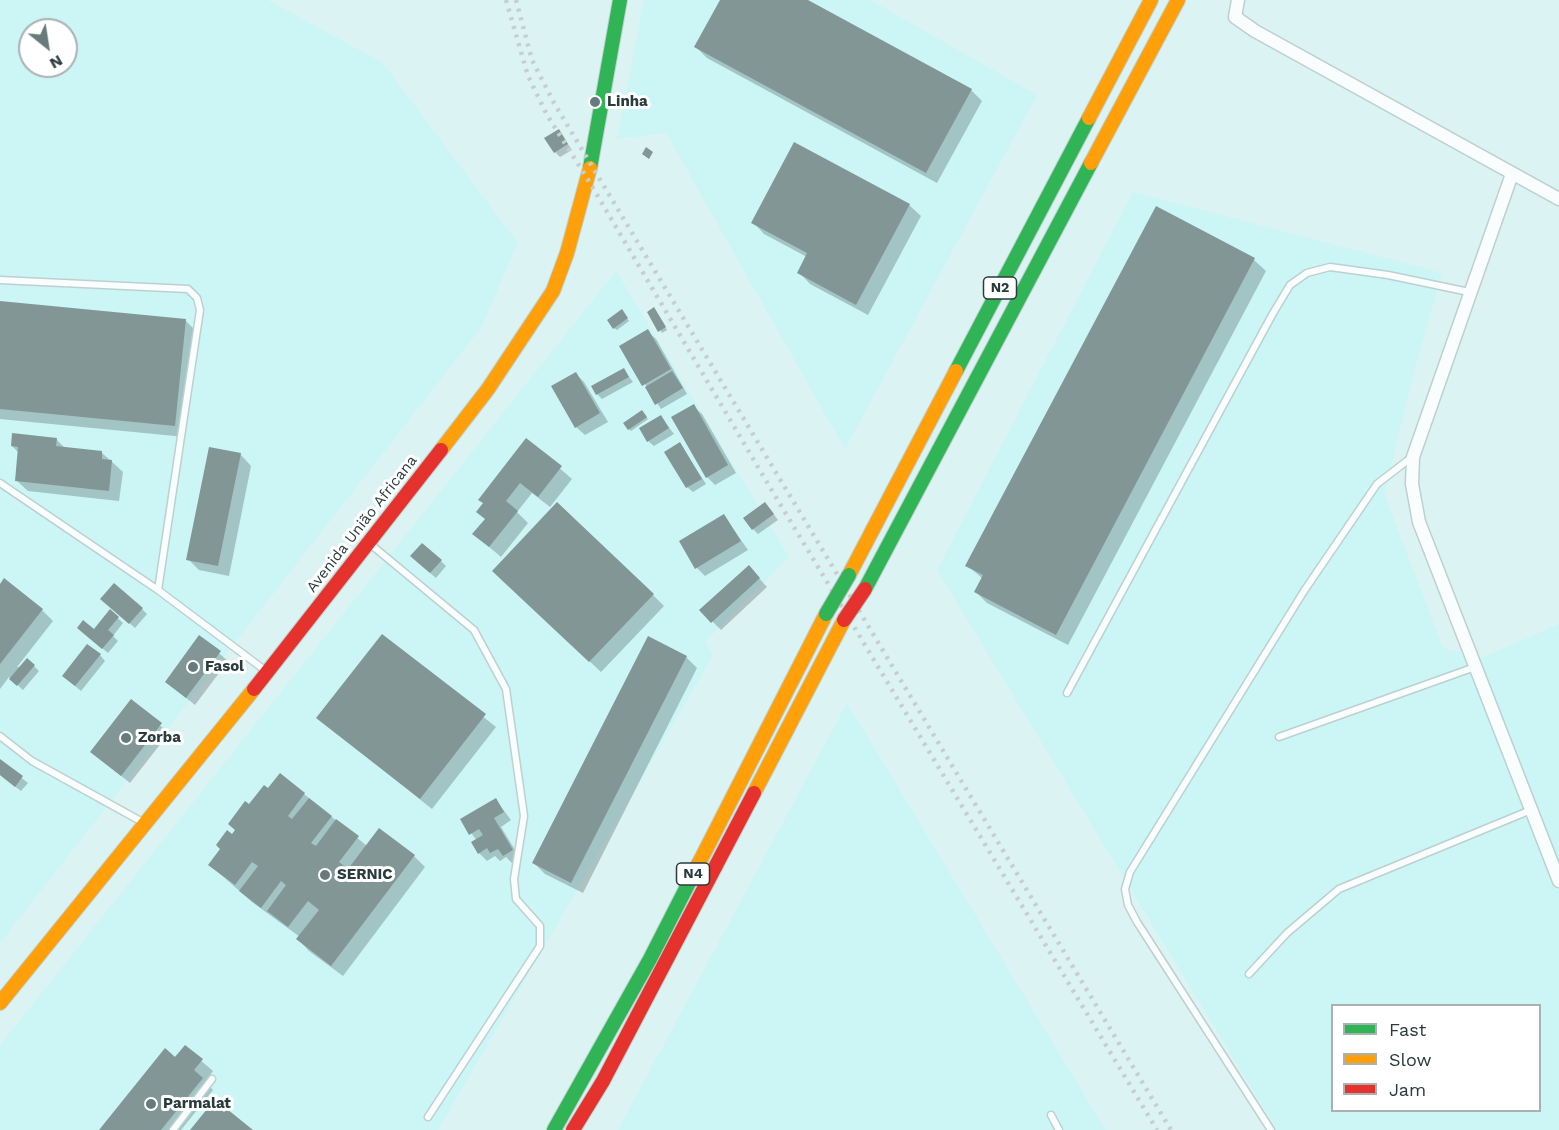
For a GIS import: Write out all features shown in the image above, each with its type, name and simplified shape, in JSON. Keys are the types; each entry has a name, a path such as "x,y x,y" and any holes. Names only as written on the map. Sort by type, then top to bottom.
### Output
{"main road":[{"name":"Avenida União Africana","path":"0,1003 146,824 369,543 488,389 553,291 567,252 591,165 620,0"},
{"name":"N2","path":"849,575 1151,0"},
{"name":"N2","path":"882,556 1178,0"},
{"name":"N4","path":"573,1130 603,1081 844,620 865,589 882,556"},
{"name":"N4","path":"554,1130 650,959 826,614 849,575"}],"street":[{"path":"1238,0 1235,17 1255,32 1559,199"},
{"path":"1512,174 1413,457 1412,484 1419,522 1559,881"}],"lane":[{"path":"1067,693 1290,285 1307,273 1330,267 1388,275 1469,292"},
{"path":"0,280 188,289 197,298 200,310 158,590"},
{"path":"1271,1130 1137,922 1128,905 1125,889 1130,872 1262,656 1329,554 1377,484 1413,457"},
{"path":"0,483 158,590 267,671"},
{"path":"369,543 474,630 506,689 524,816 514,879 516,899 540,926 540,946 428,1117"},
{"path":"1279,737 1475,668"},
{"path":"0,736 32,761 146,824"},
{"path":"1249,974 1287,933 1339,889 1532,810"},
{"path":"173,1130 212,1079"},
{"path":"1051,1116 1059,1130"}],"shaded area":[{"path":"0,0 268,0 383,63 518,243 480,329 0,943"},
{"path":"644,0 870,0 1037,95 845,449 666,133 617,139"},
{"path":"1133,192 1442,273 1414,372 1384,494 1443,648 1482,658 1559,624 1559,1130 1277,1130 937,570"},
{"path":"616,271 789,557 705,642 713,655 438,1130 0,1130 0,1045"},
{"path":"847,703 1088,1101 1106,1130 618,1130"}],"building":[{"path":"720,0 808,0 972,89 926,173 694,47"},
{"path":"559,129 568,144 554,153 544,138"},
{"path":"794,142 910,204 856,305 797,273 807,253 751,223"},
{"path":"646,147 653,152 649,159 642,154"},
{"path":"1156,206 1255,258 1056,635 974,592 983,575 965,566"},
{"path":"0,301 186,319 175,426 0,409"},
{"path":"654,307 666,327 658,332 647,312"},
{"path":"622,309 628,318 613,329 607,320"},
{"path":"648,329 671,369 642,386 619,346"},
{"path":"624,368 629,377 596,395 591,386"},
{"path":"672,371 683,388 655,405 645,387"},
{"path":"576,372 600,413 575,428 551,386"},
{"path":"694,404 728,465 706,478 671,417"},
{"path":"642,410 647,417 628,430 623,423"},
{"path":"661,415 669,428 647,442 639,428"},
{"path":"12,433 57,438 56,446 102,451 102,459 112,460 109,491 15,481 18,447 11,446"},
{"path":"526,438 562,466 538,497 520,483 506,501 518,511 489,547 472,534 485,519 476,512 483,503 478,500"},
{"path":"680,442 702,479 686,488 664,452"},
{"path":"209,447 241,453 218,566 186,560"},
{"path":"557,502 654,594 589,662 492,571"},
{"path":"765,502 774,514 752,530 743,518"},
{"path":"724,514 741,541 695,569 679,541"},
{"path":"422,543 442,560 430,573 410,556"},
{"path":"749,565 760,578 711,623 699,610"},
{"path":"4,578 43,609 0,664 0,584"},
{"path":"114,583 143,608 129,624 100,599"},
{"path":"110,609 119,617 108,630 114,635 102,649 77,628 83,620 94,629"},
{"path":"382,634 486,714 420,799 316,718"},
{"name":"Fasol","path":"199,635 221,651 186,698 165,682"},
{"path":"648,636 687,656 571,883 532,863"},
{"path":"87,644 101,654 75,686 62,676"},
{"path":"27,658 35,665 17,686 9,679"},
{"name":"Zorba","path":"131,699 162,723 121,776 90,752"},
{"path":"0,759 23,776 15,787 0,775"},
{"name":"SERNIC","path":"280,773 305,793 288,816 292,819 309,798 332,816 311,843 316,846 336,819 359,836 339,862 348,869 379,828 415,855 331,966 296,939 319,910 308,901 288,927 267,911 286,885 281,881 261,908 239,891 258,866 252,862 235,885 208,865 220,849 216,845 227,830 232,834 235,830 228,824 245,801 249,804 264,785 268,788"},
{"path":"496,798 504,812 494,818 513,850 503,856 498,849 490,853 487,848 478,854 471,842 483,835 479,829 469,835 460,819"},
{"name":"Parmalat","path":"185,1045 203,1059 194,1070 203,1078 161,1130 99,1130 165,1048 175,1057"},
{"name":"Parmalat","path":"212,1103 224,1112 227,1109 253,1130 190,1130"}],"railway":[{"path":"506,0 528,76 547,115 587,178 768,484 1157,1130"},
{"path":"516,0 532,60 554,103 1171,1130"}],"traffic: fast":[{"path":"590,168 620,0"},
{"path":"956,371 1089,118"},
{"path":"865,589 1091,163"},
{"path":"826,614 849,575"},
{"path":"554,1130 650,959 699,863"}],"traffic: slow":[{"path":"1089,118 1151,0"},
{"path":"1091,163 1178,0"},
{"path":"441,450 488,389 553,291 567,253 590,168"},
{"path":"849,575 956,371"},
{"path":"699,863 826,614"},
{"path":"754,793 844,620"},
{"path":"0,1003 254,689"}],"traffic: jam":[{"path":"254,689 441,450"},
{"path":"844,620 865,589"},
{"path":"573,1130 603,1081 754,793"}],"place":[{"name":"Linha","path":"595,102"},
{"name":"Fasol","path":"193,667"},
{"name":"Zorba","path":"126,738"},
{"name":"SERNIC","path":"325,875"},
{"name":"Parmalat","path":"151,1104"}]}
